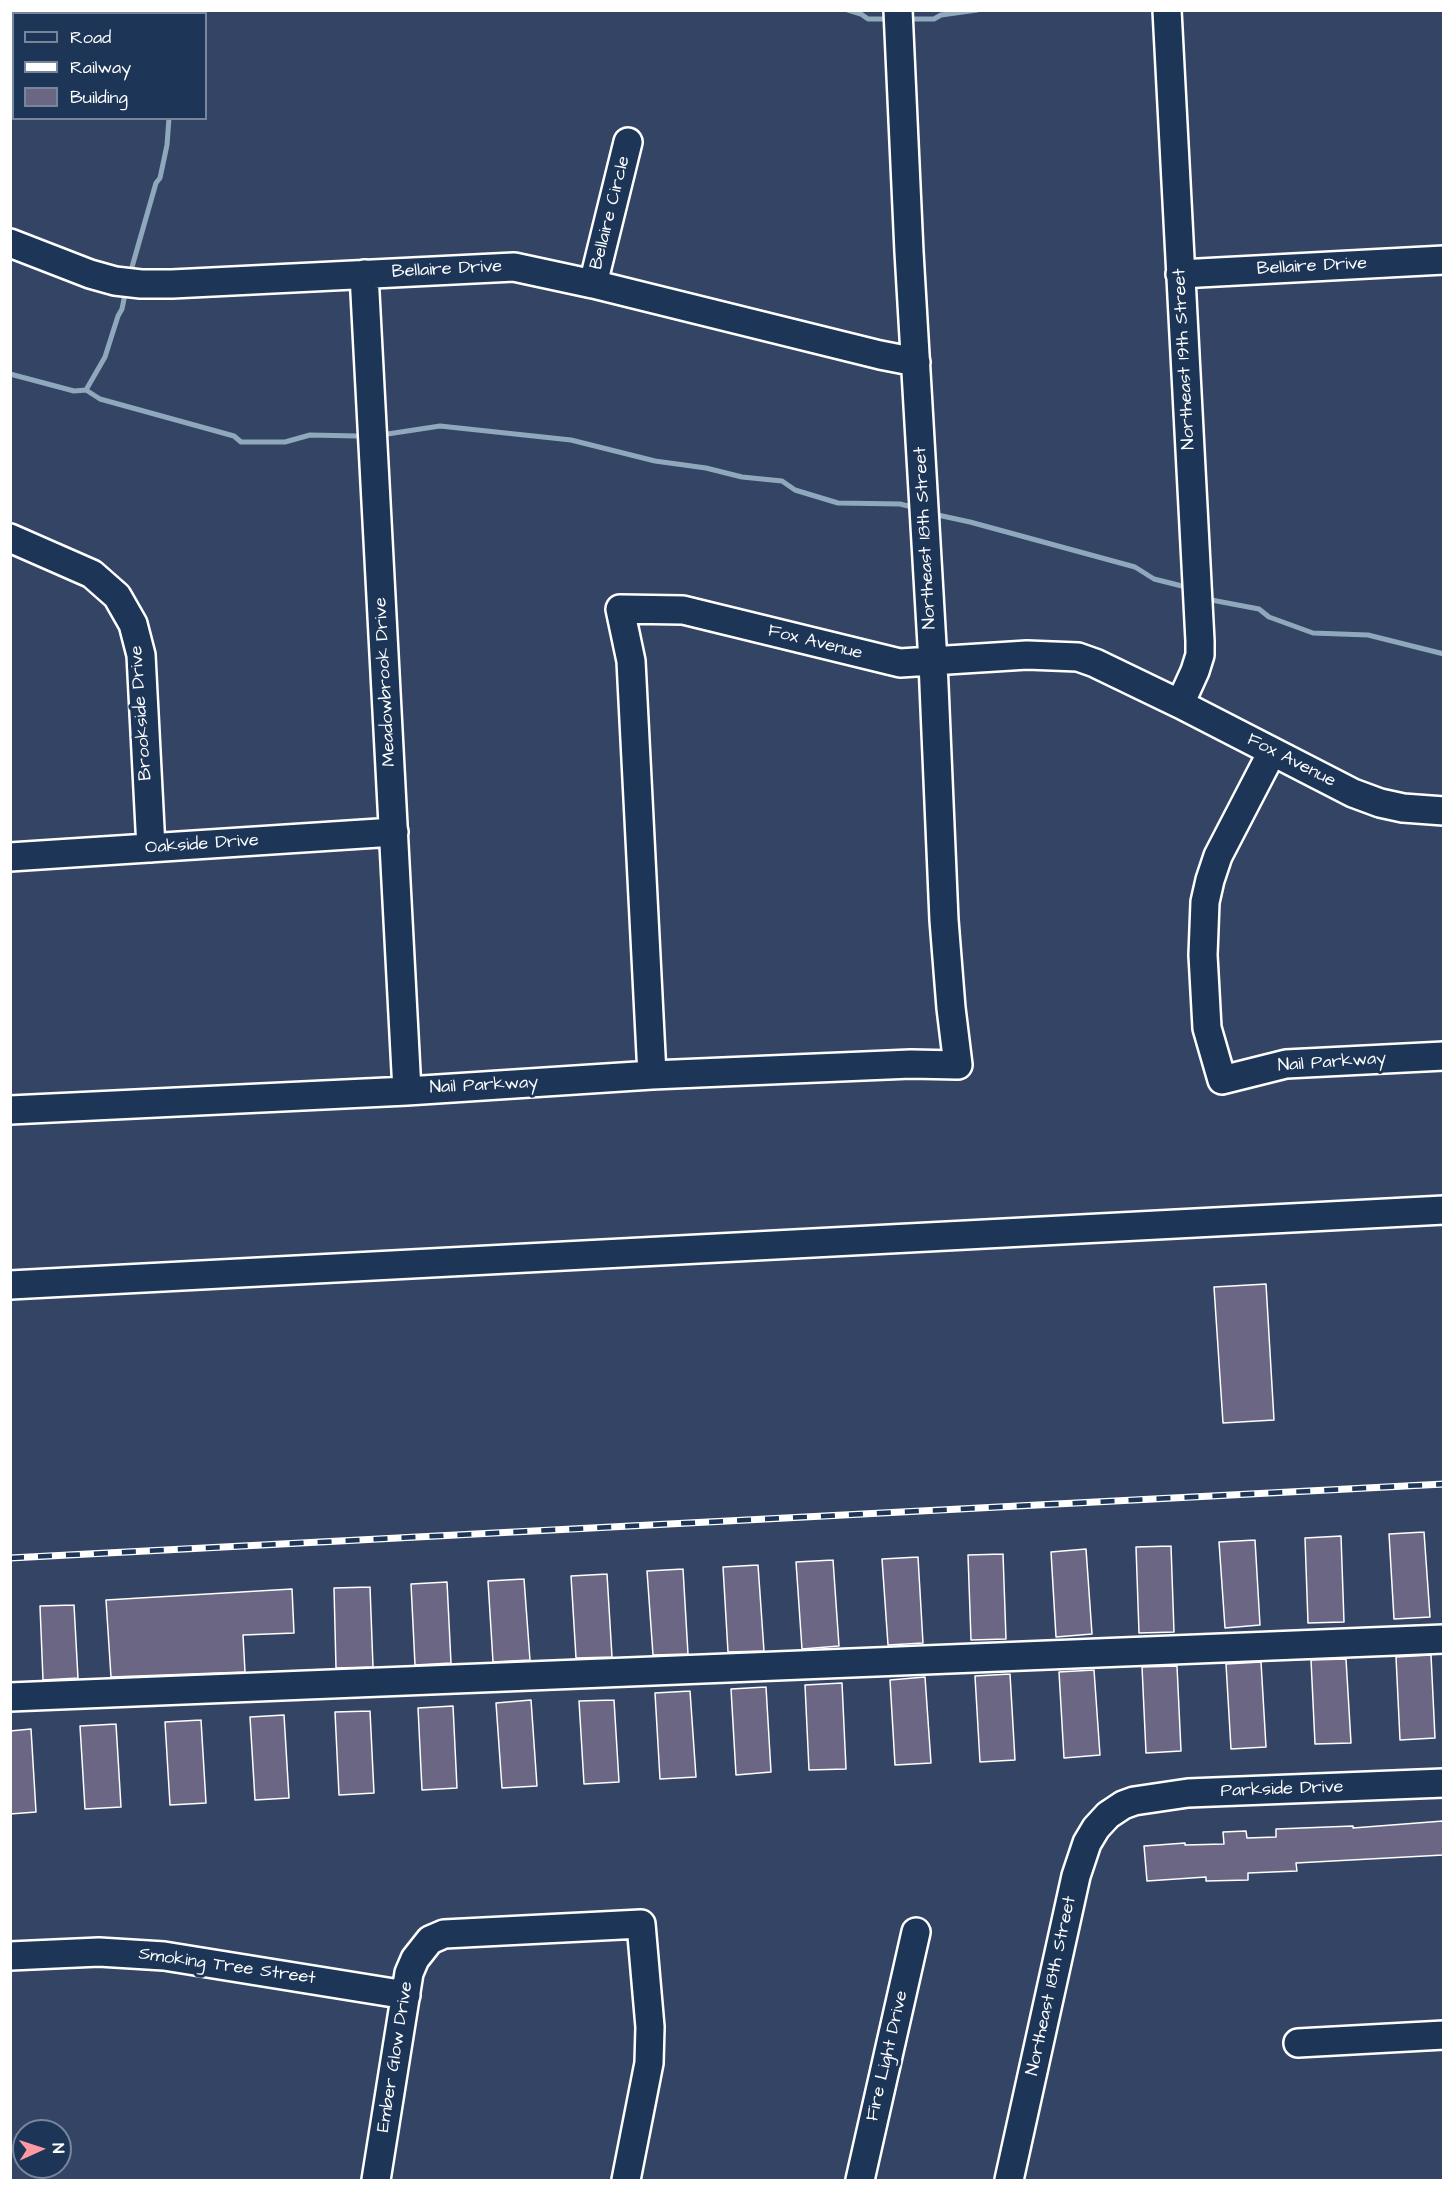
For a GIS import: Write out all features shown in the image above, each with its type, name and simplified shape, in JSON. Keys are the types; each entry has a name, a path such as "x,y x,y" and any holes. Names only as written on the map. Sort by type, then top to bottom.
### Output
{"street":[{"name":"Northeast 18th Street","path":"898,23 945,920 951,1008 958,1065"},
{"name":"Northeast 19th Street","path":"1167,23 1200,656 1180,704"},
{"name":"Bellaire Circle","path":"594,284 628,142"},
{"name":"Bellaire Drive","path":"10,243 65,266 115,281 158,285 514,267 594,284 879,355 916,362"},
{"name":"Bellaire Drive","path":"1180,274 1443,260"},
{"name":"Meadowbrook Drive","path":"364,274 407,1090"},
{"name":"Brookside Drive","path":"10,538 92,574 117,596 133,624 141,655 151,849"},
{"name":"Fox Avenue","path":"652,1076 631,661 620,609 683,610 900,663 1027,655 1078,657 1180,704 1353,793 1380,803 1403,808 1443,811"},
{"name":"Nail Parkway","path":"1272,752 1218,856 1205,902 1203,955 1207,1028 1222,1080 1286,1064 1443,1056"},
{"name":"Oakside Drive","path":"10,857 394,832"},
{"name":"Nail Parkway","path":"10,1110 652,1076 911,1064 958,1065"},
{"path":"10,1285 1432,1210"},
{"path":"10,1697 1443,1639"},
{"name":"Parkside Drive","path":"1123,1805 1148,1798 1188,1793 1443,1783"},
{"name":"Northeast 18th Street","path":"1010,2181 1076,1876 1085,1848 1096,1828 1108,1815 1123,1805"},
{"name":"Ember Glow Drive","path":"376,2181 410,1973 415,1959 430,1941 444,1934 641,1924 650,2027 649,2063 626,2181"},
{"name":"Fire Light Drive","path":"860,2181 916,1932"},
{"name":"Smoking Tree Street","path":"10,1956 99,1952 164,1956 406,1995"},
{"path":"1298,2043 1443,2036"}],"building":[{"path":"1266,1284 1274,1420 1223,1423 1214,1287"},
{"path":"1424,1532 1430,1617 1394,1619 1389,1534"},
{"path":"1341,1536 1344,1622 1308,1623 1305,1538"},
{"path":"1255,1540 1260,1625 1225,1628 1219,1542"},
{"path":"1171,1546 1174,1632 1139,1633 1136,1547"},
{"path":"1086,1549 1092,1634 1056,1637 1051,1552"},
{"path":"1003,1554 1006,1639 971,1640 968,1555"},
{"path":"918,1557 923,1643 888,1645 882,1559"},
{"path":"833,1560 839,1646 802,1649 796,1562"},
{"path":"758,1565 764,1651 728,1652 723,1567"},
{"path":"683,1569 688,1654 653,1655 647,1571"},
{"path":"607,1574 612,1657 576,1658 571,1576"},
{"path":"524,1579 530,1660 493,1662 488,1581"},
{"path":"447,1582 451,1663 415,1665 411,1584"},
{"path":"370,1587 373,1667 336,1668 334,1588"},
{"path":"292,1589 294,1633 243,1635 245,1672 111,1677 106,1600"},
{"path":"74,1605 78,1678 43,1680 40,1606"},
{"path":"1431,1655 1435,1738 1400,1740 1396,1657"},
{"path":"1346,1659 1351,1743 1315,1744 1311,1660"},
{"path":"1261,1662 1266,1747 1231,1749 1226,1664"},
{"path":"1177,1666 1181,1751 1146,1753 1142,1667"},
{"path":"1094,1670 1100,1755 1064,1758 1059,1672"},
{"path":"1010,1674 1015,1760 980,1762 975,1676"},
{"path":"925,1677 931,1763 895,1765 890,1680"},
{"path":"842,1683 846,1769 809,1770 805,1685"},
{"path":"766,1687 771,1772 736,1775 731,1689"},
{"path":"690,1691 696,1777 660,1779 655,1693"},
{"path":"531,1700 537,1786 502,1788 496,1703"},
{"path":"614,1700 619,1782 584,1784 579,1701"},
{"path":"453,1706 457,1788 422,1790 418,1708"},
{"path":"370,1711 374,1793 339,1795 335,1712"},
{"path":"284,1715 289,1798 255,1800 250,1717"},
{"path":"201,1720 206,1803 170,1805 165,1722"},
{"path":"116,1724 121,1807 85,1809 80,1726"},
{"path":"31,1729 36,1812 10,1814 10,1731"},
{"path":"1443,1821 1443,1855 1296,1863 1297,1871 1248,1873 1248,1880 1206,1881 1206,1877 1147,1881 1144,1846 1185,1843 1185,1845 1224,1844 1223,1832 1246,1831 1247,1838 1276,1837 1276,1829 1353,1826 1353,1828"}],"waterway":[{"path":"848,10 868,19 889,19"},
{"path":"905,19 934,19 941,15 977,10"},
{"path":"130,274 156,183 160,178 167,145 169,120"},
{"path":"86,390 105,357 122,309 126,289"},
{"path":"10,374 74,391 86,390 100,399 234,436 241,442 285,442 310,435 363,438"},
{"path":"381,435 440,426 571,440 655,461 706,468 742,477 782,481 795,490 838,503 900,504 916,508"},
{"path":"933,514 1135,567 1154,579 1182,586 1190,591"},
{"path":"1206,599 1259,609 1269,617 1313,633 1368,635 1444,654"}],"railway":[{"path":"10,1558 1444,1484"}]}
